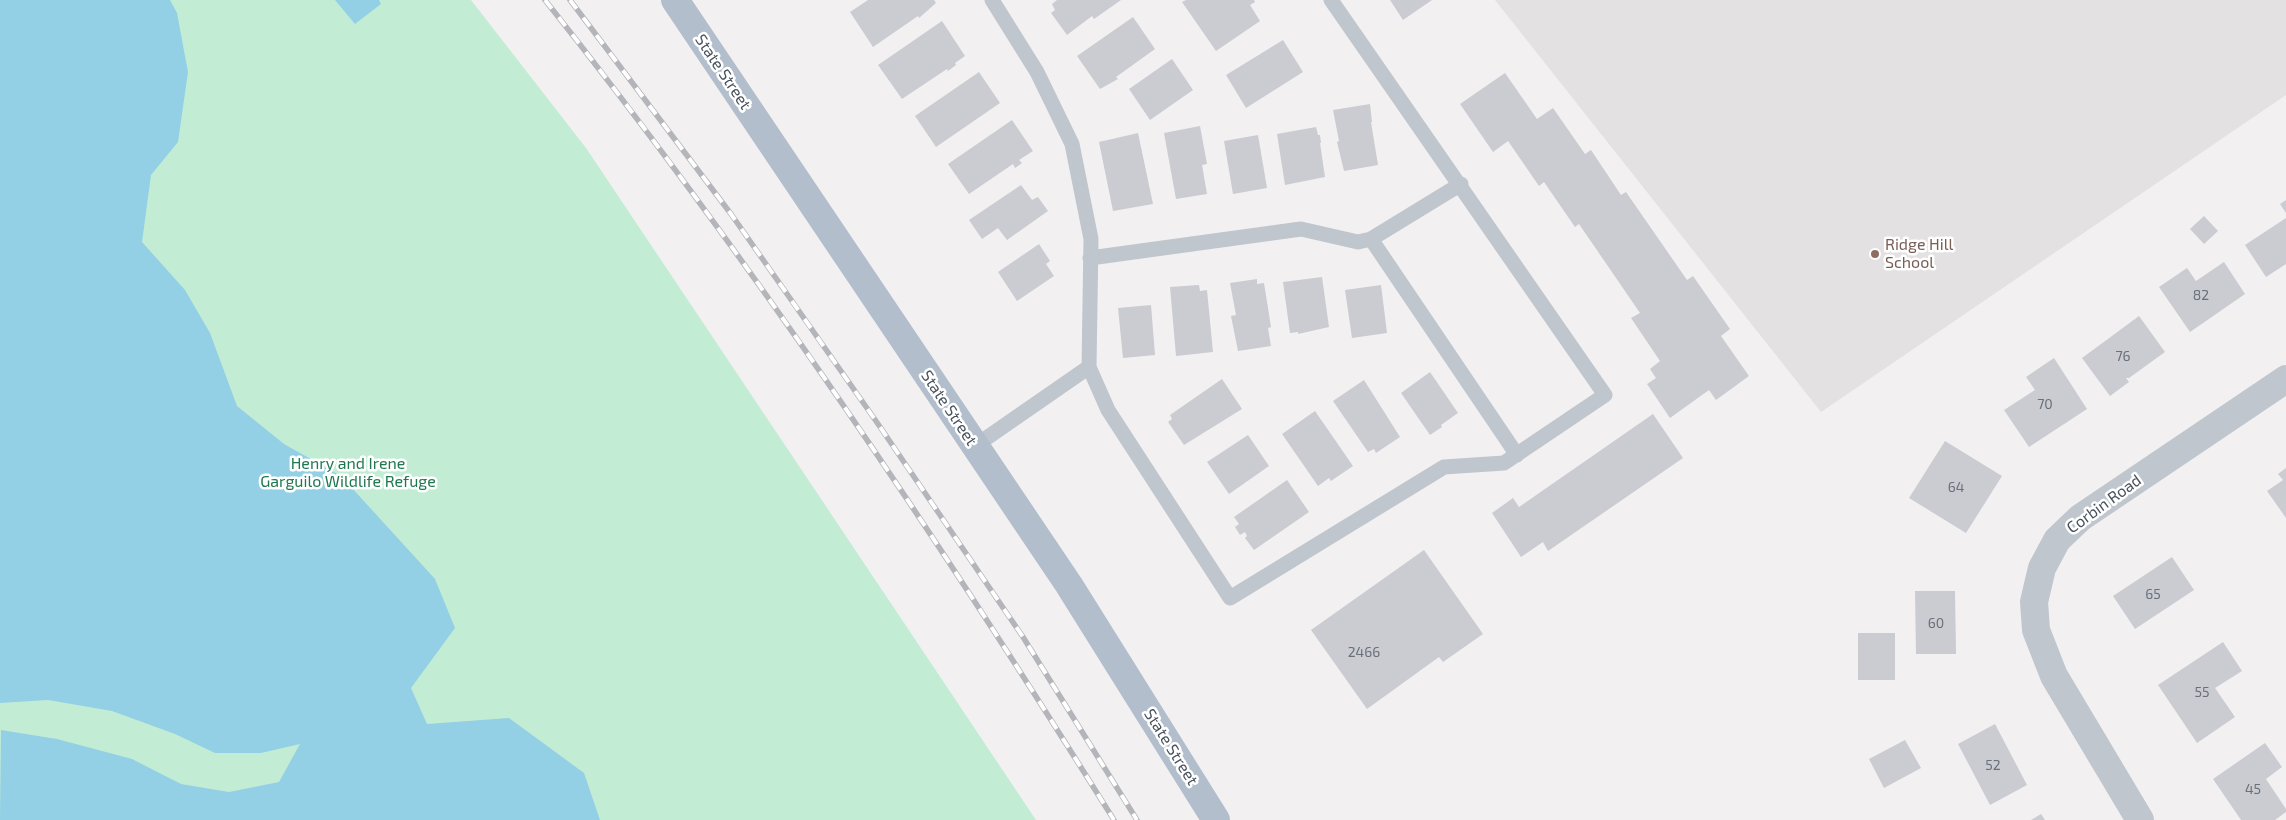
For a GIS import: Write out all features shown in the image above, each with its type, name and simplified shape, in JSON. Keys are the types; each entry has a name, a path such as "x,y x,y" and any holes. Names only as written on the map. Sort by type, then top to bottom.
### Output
{"main road":[{"name":"State Street","path":"675,0 1068,585 1216,820"}],"street":[{"name":"Corbin Road","path":"2140,820 2054,676 2036,630 2034,602 2042,568 2056,540 2080,518 2286,379"}],"lane":[{"path":"992,0 1037,72 1072,144 1091,239 1089,367 1108,410 1230,598 1444,467 1504,463 1605,395 1331,0"},
{"path":"1090,258 1301,229 1358,242 1371,239 1460,184"},
{"path":"1371,239 1517,455"},
{"path":"975,446 1089,367"}],"shaded area":[{"name":"Ridge Hill School","path":"1495,0 2286,0 2286,95 1821,412"}],"green space":[{"name":"Henry and Irene Garguilo Wildlife Refuge","path":"0,0 471,0 586,148 1036,820 0,820"}],"water":[{"path":"0,0 170,0 177,13 188,72 178,142 151,175 142,242 185,290 210,333 237,406 284,444 341,476 435,579 455,628 411,688 427,724 509,718 584,773 600,820 0,820 1,730 57,739 132,759 181,784 229,792 279,782 300,744 261,753 215,753 175,734 112,711 48,700 0,703"},
{"path":"335,0 379,0 381,4 355,24"}],"building":[{"path":"868,0 934,0 936,3 919,18 918,16 873,47 850,12"},
{"path":"1057,0 1121,0 1094,19 1092,16 1067,35 1051,13 1055,10 1052,4"},
{"path":"1186,0 1254,0 1255,2 1250,5 1260,21 1216,51 1182,2"},
{"path":"1390,0 1432,0 1403,20"},
{"path":"1133,17 1155,49 1116,77 1118,79 1100,89 1077,56"},
{"path":"942,21 965,56 948,71 947,69 902,99 878,65"},
{"path":"1283,40 1303,72 1246,108 1226,75"},
{"path":"1172,59 1193,90 1150,120 1129,89"},
{"path":"979,72 1000,103 936,147 915,116"},
{"path":"1505,73 1537,119 1553,108 1585,154 1591,150 1621,195 1626,192 1687,280 1693,276 1730,329 1721,336 1749,376 1716,400 1709,390 1670,418 1647,384 1656,378 1650,369 1660,361 1631,318 1640,313 1579,224 1575,227 1544,182 1539,186 1508,141 1493,152 1460,104"},
{"path":"1370,104 1378,165 1344,171 1337,142 1339,141 1333,110"},
{"path":"1012,120 1033,151 1019,160 1022,163 1015,168 1013,164 969,194 948,164"},
{"path":"1200,126 1207,164 1202,165 1207,194 1176,199 1164,133"},
{"path":"1316,127 1318,135 1320,135 1325,177 1285,185 1277,134"},
{"path":"1138,133 1153,204 1113,211 1099,142"},
{"path":"1258,135 1267,188 1233,194 1224,141"},
{"path":"1021,185 1032,200 1038,197 1048,211 1007,240 998,228 982,239 969,220"},
{"path":"2286,200 2286,213 2280,204"},
{"path":"2204,216 2218,231 2204,244 2190,229"},
{"path":"2286,218 2286,264 2266,277 2245,245"},
{"path":"1039,244 1050,261 1046,264 1054,276 1017,301 998,272"},
{"path":"2224,262 2245,294 2190,332 2159,287 2187,268 2196,281"},
{"path":"1322,277 1329,327 1298,334 1298,332 1290,333 1283,282"},
{"path":"1257,279 1257,284 1264,283 1271,327 1268,328 1271,346 1238,351 1231,316 1236,315 1230,283"},
{"path":"1199,285 1200,291 1207,290 1213,352 1176,356 1170,287"},
{"path":"1381,285 1387,333 1352,338 1345,290"},
{"path":"1151,305 1155,355 1123,358 1118,308"},
{"path":"2139,316 2165,352 2129,378 2126,378 2129,382 2110,396 2082,358"},
{"path":"2054,358 2087,409 2029,447 2004,410 2035,390 2026,377"},
{"path":"1430,372 1458,413 1430,435 1401,393"},
{"path":"1222,379 1242,409 1184,445 1168,422 1172,419 1170,415"},
{"path":"1364,380 1400,437 1376,453 1374,449 1368,452 1333,401"},
{"path":"1315,411 1353,466 1331,481 1329,478 1318,486 1282,434"},
{"path":"1653,414 1683,458 1548,551 1543,542 1521,557 1492,513 1513,498 1519,507"},
{"path":"1248,435 1269,466 1229,494 1207,462"},
{"path":"1945,441 2002,476 1966,533 1909,498"},
{"path":"2286,468 2286,518 2267,491 2283,480 2278,474"},
{"path":"1287,480 1309,512 1254,550 1245,538 1247,536 1245,532 1240,535 1235,527 1239,524 1234,517"},
{"path":"1424,550 1483,634 1443,662 1439,657 1367,709 1311,630"},
{"path":"2172,557 2194,590 2135,629 2113,596"},
{"path":"1915,591 1955,591 1956,654 1916,654"},
{"path":"1858,633 1895,633 1895,680 1858,680"},
{"path":"2223,642 2242,671 2215,688 2235,717 2197,743 2158,685"},
{"path":"1995,724 2027,785 1990,805 1958,744"},
{"path":"1905,740 1921,768 1884,788 1869,759"},
{"path":"2265,743 2282,767 2266,779 2286,809 2286,812 2275,820 2241,820 2213,779"},
{"path":"2041,814 2045,820 2031,820"}],"railway":[{"path":"545,0 696,199 770,300 841,402 980,610 1114,820"},
{"path":"570,0 731,214 876,421 1023,637 1137,820"}],"place":[{"name":"Ridge Hill School","path":"1875,254"}]}
